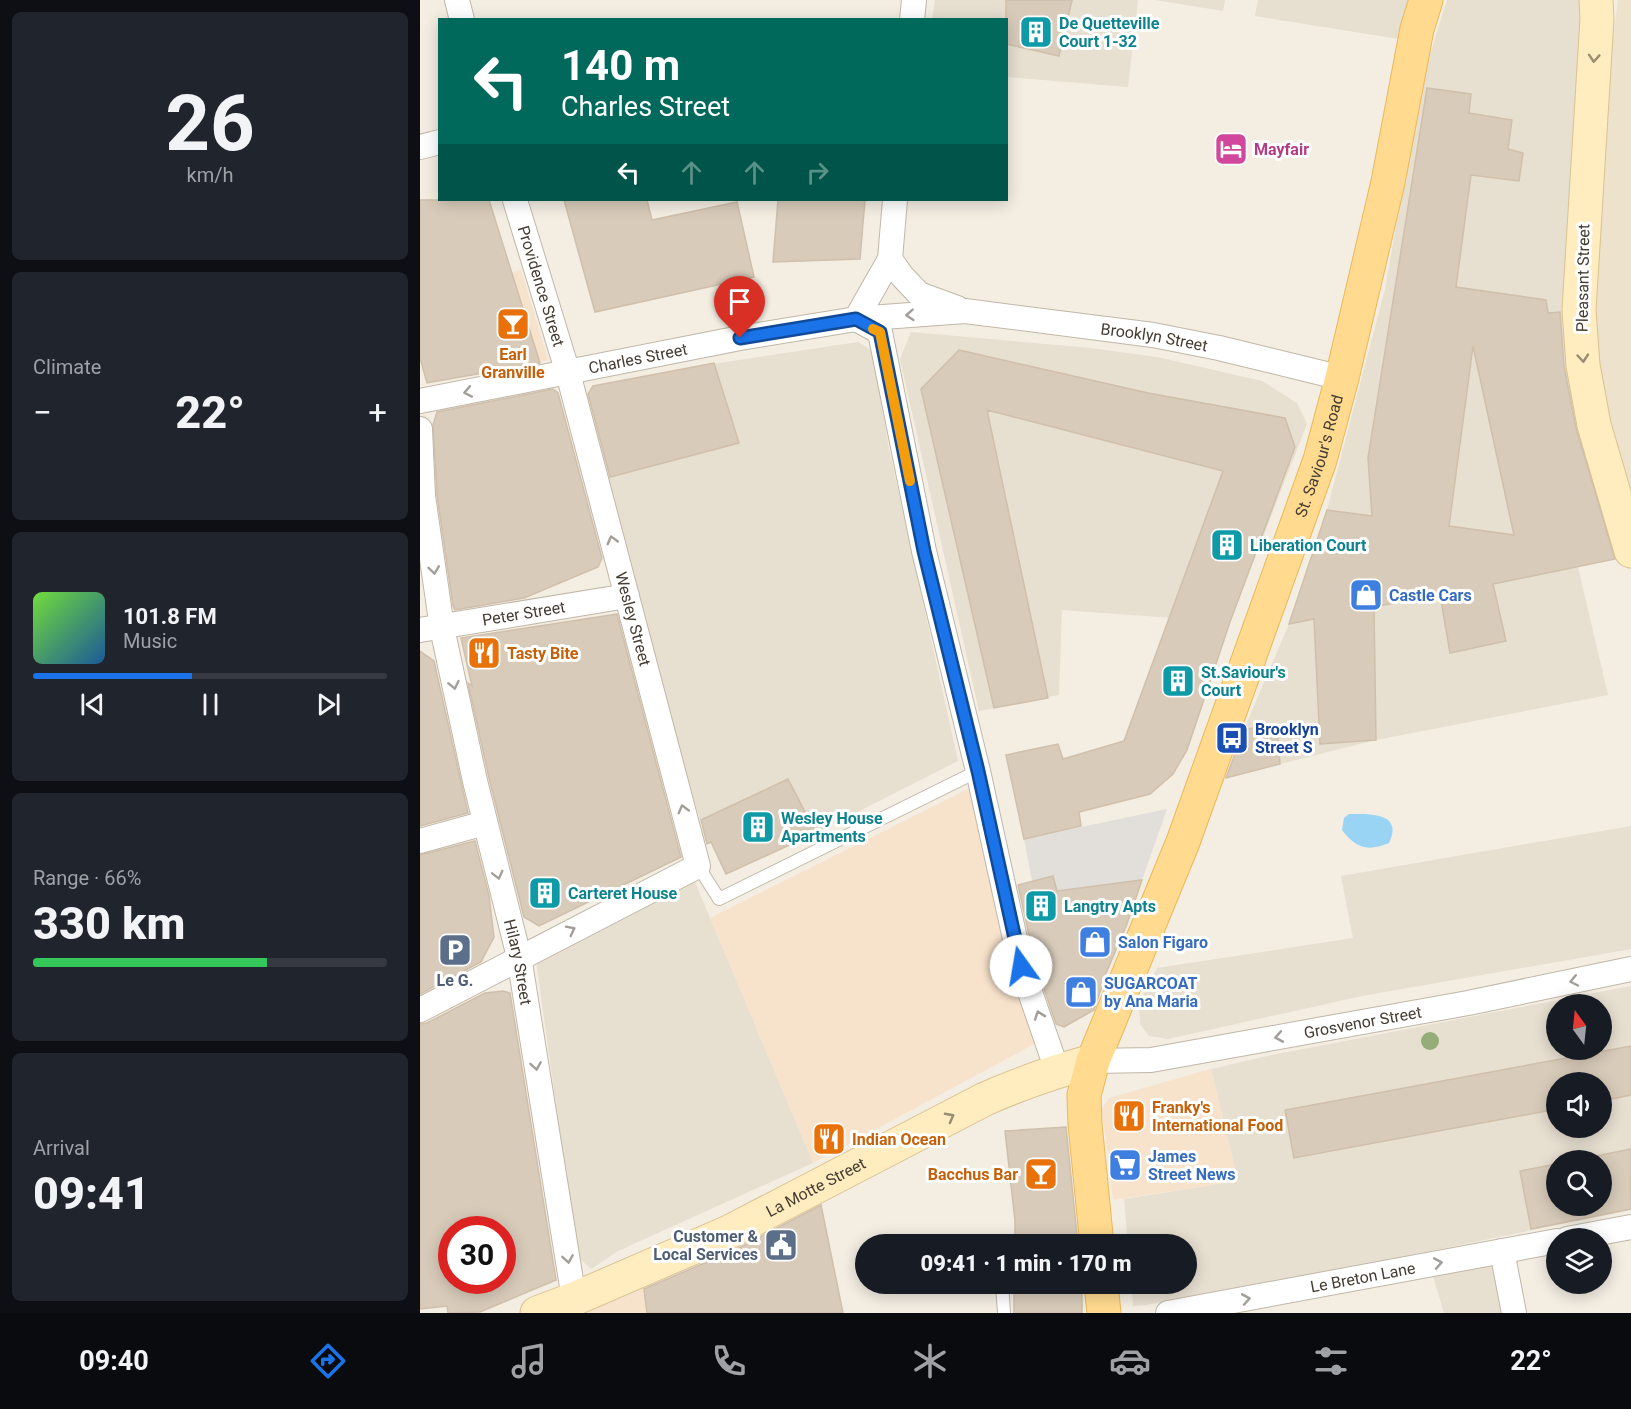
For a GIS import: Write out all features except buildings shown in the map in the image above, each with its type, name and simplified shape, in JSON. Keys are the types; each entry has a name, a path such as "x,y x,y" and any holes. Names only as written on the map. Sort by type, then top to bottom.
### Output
{"main road":[{"name":"St. Saviour's Road","path":"1096,1234 1084,1124 1084,1095 1093,1061 1184,842 1320,460 1342,378 1388,182 1417,28 1426,0"},
{"name":"Pleasant Street","path":"1596,0 1597,19 1579,310 1583,365 1594,425 1631,551"},
{"name":"La Motte Street","path":"537,1313 729,1232 1021,1083 1057,1070 1093,1061"},
{"path":"1102,1294 1104,1313"}],"street":[{"path":"457,0 462,18"},
{"path":"912,18 914,0"},
{"path":"420,147 438,142"},
{"name":"Providence Street","path":"515,201 568,373"},
{"path":"895,201 890,259 856,319 880,332 903,480 924,551 978,771 1021,966 1057,1070"},
{"name":"Brooklyn Street","path":"890,259 919,294 965,311"},
{"name":"Brooklyn Street","path":"856,319 965,311 1153,335 1220,348 1342,378"},
{"name":"Charles Street","path":"420,401 740,338 856,319"},
{"name":"Wesley Street","path":"568,373 698,866"},
{"name":"Hilary Street","path":"420,429 431,629 468,783 485,823 519,957 574,1299"},
{"name":"Peter Street","path":"431,629 627,596"},
{"path":"420,841 485,823"},
{"path":"420,1010 519,957 677,884 698,866"},
{"name":"Grosvenor Street","path":"1093,1061 1151,1060 1456,1005 1631,969"},
{"path":"1612,1231 1631,1227"},
{"name":"Le Breton Lane","path":"1168,1313 1546,1243"},
{"path":"1502,1251 1514,1313"}],"lane":[{"path":"698,866 719,899 978,771"},
{"path":"1003,1294 1004,1313"}],"shaded area":[{"path":"935,0 1138,0 1128,87 1008,77 1008,18 932,18"},
{"path":"1155,0 1225,0 1223,11"},
{"path":"1258,0 1410,0 1399,39 1255,16"},
{"path":"1447,0 1583,0 1566,276 1579,434 1619,549 1327,510 1385,289 1421,83"},
{"path":"1618,0 1631,0 1631,513 1608,441 1591,327 1609,73"},
{"path":"521,270 548,360 516,367 486,281"},
{"name":"Liberation Court","path":"911,332 1090,348 1157,357 1262,381 1297,403 1307,424 1230,622 1062,610 1059,695 979,711 900,359"},
{"path":"858,342 873,351 889,449 958,761 816,833 788,780 700,820 652,655 607,478 739,443 713,364"},
{"path":"1578,567 1608,695 1376,740 1280,764 1277,727 1244,729 1289,624"},
{"path":"970,788 1038,1042 813,1163 710,918"},
{"path":"1167,809 1142,880 1057,893 1053,876 1032,881 1024,839"},
{"path":"1631,826 1631,949 1362,996 1168,1039 1149,1036 1140,1024 1139,1003 1157,968 1353,938 1341,876"},
{"path":"695,882 813,1163 618,1251 591,1269 577,1256 536,960"},
{"path":"1631,986 1631,1210 1612,1214 1612,1150 1546,1150 1546,1216 1602,1216 1357,1266 1133,1306 1132,1294 1197,1294 1197,1234 1127,1234 1124,1199 1238,1181 1211,1069 1272,1055 1546,1002 1546,1060 1612,1060 1612,994 1589,994"},
{"path":"1211,1069 1238,1181 1113,1200 1102,1109 1109,1098"},
{"path":"1494,1261 1503,1313 1444,1313 1432,1273"},
{"path":"644,1288 647,1313 582,1313"}],"water":[{"path":"1349,814 1374,815 1388,820 1392,825 1389,843 1368,848 1352,841 1342,830 1344,818"}],"slow traffic":[{"path":"873,329 880,332 910,481"}],"place":[{"name":"De Quetteville Court 1-32","path":"1036,32"},
{"name":"Mayfair","path":"1231,149"},
{"name":"Earl Granville","path":"513,324"},
{"name":"Liberation Court","path":"1227,545"},
{"name":"Castle Cars","path":"1366,595"},
{"name":"Tasty Bite","path":"484,653"},
{"name":"St.Saviour's Court","path":"1178,681"},
{"name":"Brooklyn Street S","path":"1232,738"},
{"name":"Wesley House Apartments","path":"758,827"},
{"name":"Carteret House","path":"545,893"},
{"name":"Langtry Apts","path":"1041,906"},
{"name":"Salon Figaro","path":"1095,942"},
{"name":"Le G.","path":"455,950"},
{"name":"SUGARCOAT by Ana Maria","path":"1081,992"},
{"name":"Franky's International Food","path":"1129,1116"},
{"name":"Indian Ocean","path":"829,1139"},
{"name":"James Street News","path":"1125,1165"},
{"name":"Bacchus Bar","path":"1041,1174"},
{"name":"Customer & Local Services","path":"781,1245"}],"route":[{"path":"740,338 856,319 880,332 924,551 978,771 1021,966"}]}
